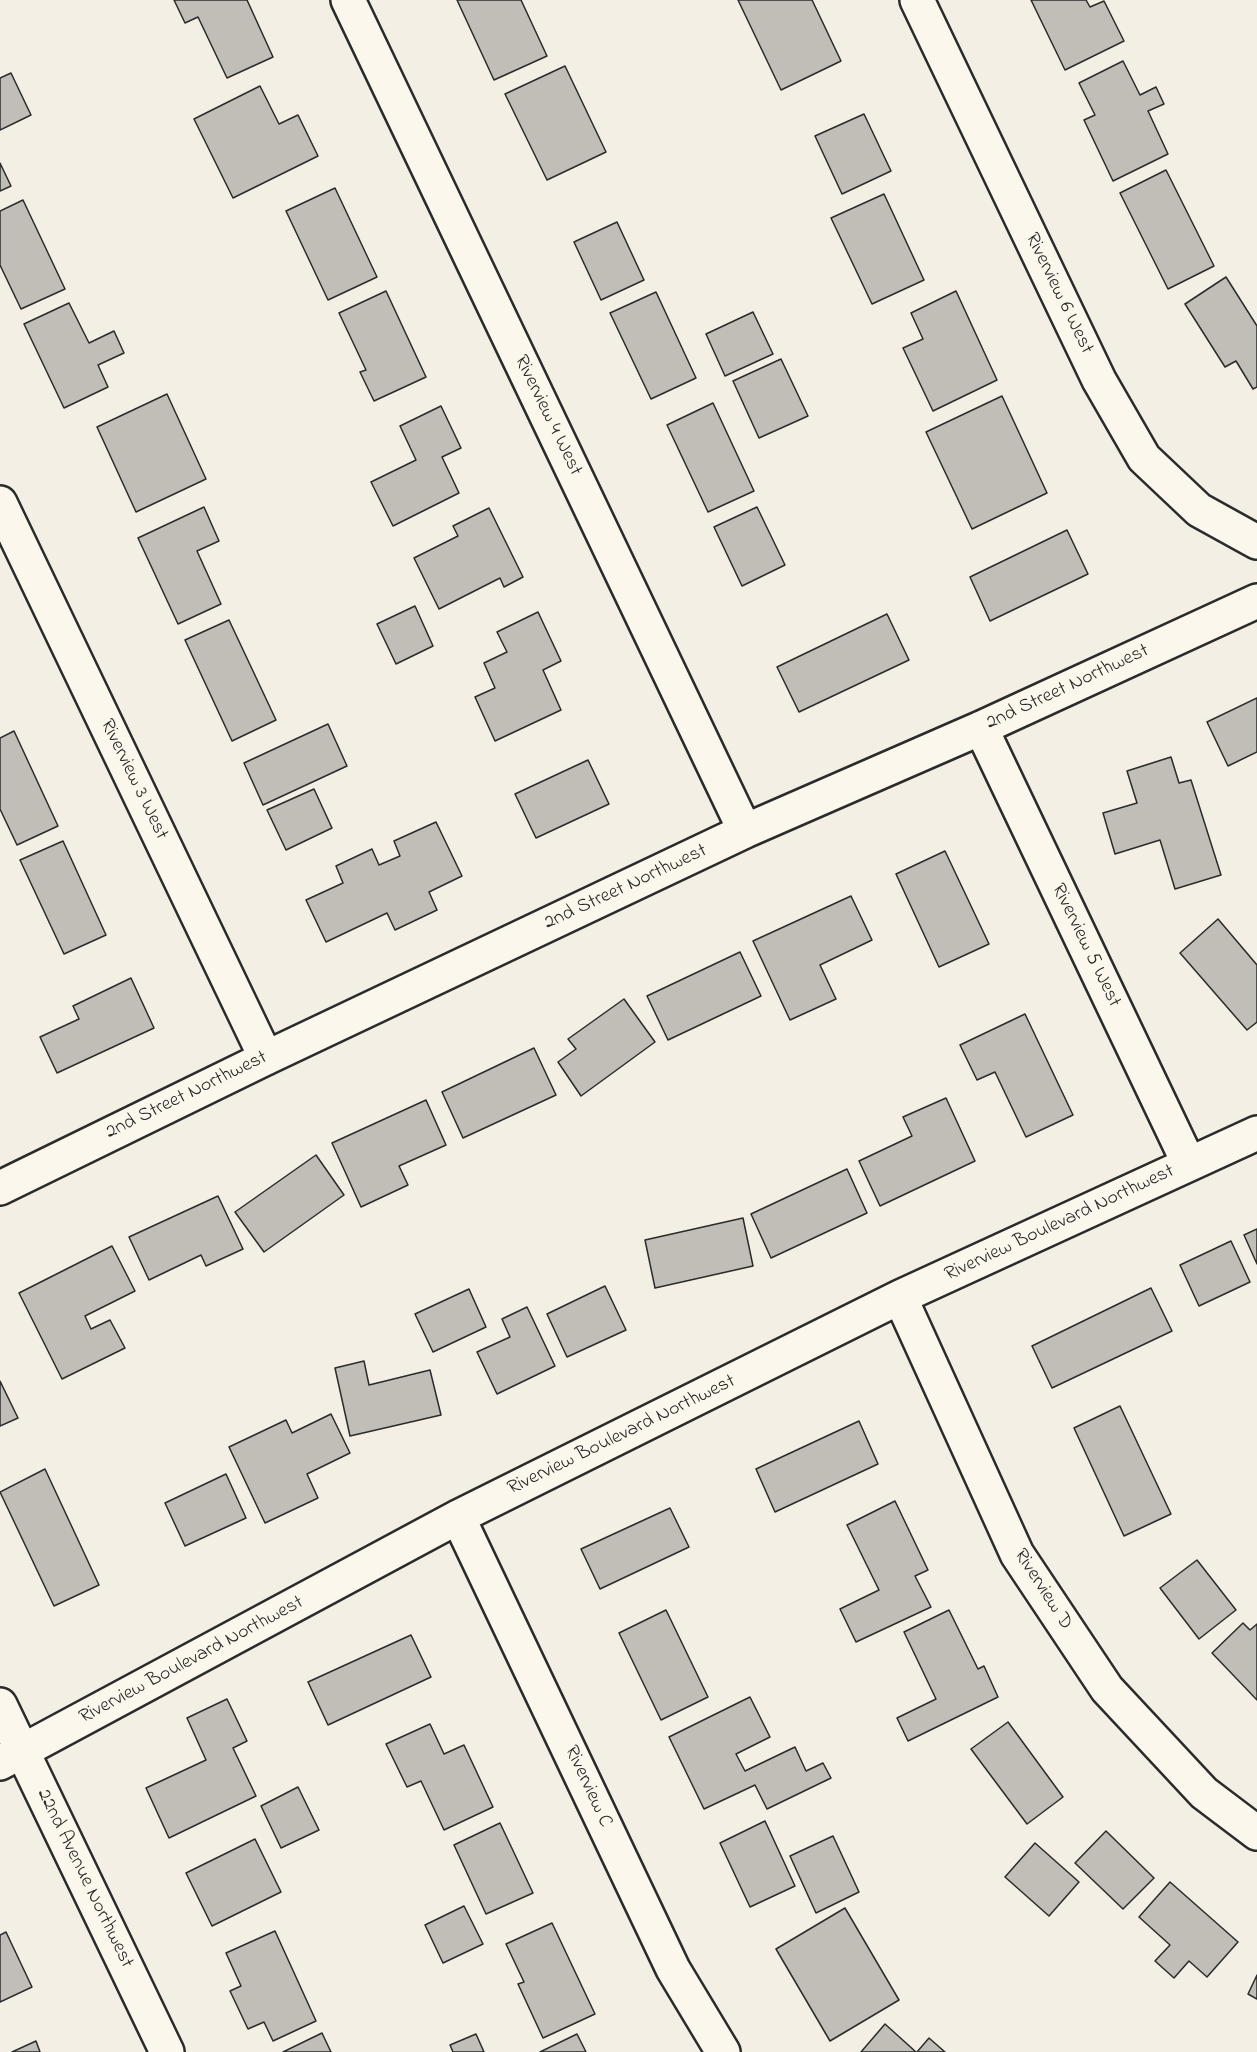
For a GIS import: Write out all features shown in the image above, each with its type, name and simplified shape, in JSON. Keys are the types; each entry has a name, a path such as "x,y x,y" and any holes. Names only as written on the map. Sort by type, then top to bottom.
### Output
{"street":[{"name":"Riverview 4 West","path":"348,0 745,831"},
{"name":"Riverview 6 West","path":"917,0 1099,380 1144,458 1199,510 1257,542"},
{"name":"Riverview 3 West","path":"0,503 266,1058"},
{"name":"2nd Street Northwest","path":"0,1188 266,1058 745,831 981,728 1257,601"},
{"name":"Riverview 5 West","path":"981,728 1189,1164"},
{"name":"Riverview Boulevard Northwest","path":"11,1757 458,1517 900,1298 1257,1133"},
{"name":"Riverview D","path":"900,1298 1017,1554 1107,1689 1204,1793 1257,1833"},
{"name":"Riverview C","path":"458,1517 674,1969 723,2052"},
{"name":"22nd Avenue Northwest","path":"0,1706 11,1757 167,2052"}],"building":[{"path":"174,0 247,0 273,57 227,78 198,17 185,23"},
{"path":"457,0 521,0 547,56 494,80"},
{"path":"738,0 812,0 841,61 781,90"},
{"path":"1031,0 1086,0 1090,7 1104,1 1124,41 1065,70"},
{"path":"1123,61 1140,95 1156,87 1164,104 1148,111 1168,154 1113,181 1084,120 1095,115 1079,83"},
{"path":"565,66 606,152 547,180 505,94"},
{"path":"11,73 31,115 0,130 0,78"},
{"path":"260,86 279,124 298,115 318,156 233,198 194,119"},
{"path":"864,114 891,171 842,194 815,136"},
{"path":"0,163 11,186 0,191"},
{"path":"1166,170 1214,266 1168,289 1120,193"},
{"path":"335,188 377,277 328,300 286,211"},
{"path":"884,194 924,280 872,304 831,218"},
{"path":"23,200 65,289 21,309 0,265 0,211"},
{"path":"617,222 644,280 601,300 574,242"},
{"path":"1226,277 1257,326 1257,387 1253,389 1236,361 1225,367 1185,304"},
{"path":"386,291 426,377 374,401 360,372 366,370 339,313"},
{"path":"956,291 997,380 933,411 903,348 923,339 911,313"},
{"path":"656,292 696,378 651,399 610,313"},
{"path":"69,303 89,343 114,331 124,353 98,365 108,387 64,408 24,324"},
{"path":"753,312 773,354 725,376 706,334"},
{"path":"781,359 808,416 759,438 733,381"},
{"path":"167,394 206,479 136,512 97,427"},
{"path":"1002,396 1047,493 972,529 926,432"},
{"path":"713,403 754,491 708,512 667,425"},
{"path":"441,406 461,448 442,457 459,493 393,526 371,482 416,460 400,426"},
{"path":"204,507 219,541 197,551 221,604 178,624 138,538"},
{"path":"757,507 785,565 742,586 714,527"},
{"path":"489,508 523,577 504,587 500,578 439,609 414,558 458,536 453,526"},
{"path":"1067,530 1088,574 990,621 970,577"},
{"path":"415,606 433,646 396,664 377,624"},
{"path":"538,612 561,661 543,670 561,710 495,741 475,697 495,688 484,663 507,652 497,632"},
{"path":"887,614 909,660 799,712 777,667"},
{"path":"229,620 276,720 232,741 185,640"},
{"path":"1257,698 1257,752 1228,766 1207,722"},
{"path":"328,724 347,766 263,805 244,763"},
{"path":"14,731 58,826 17,845 0,809 0,738"},
{"path":"1171,757 1179,783 1191,780 1221,875 1175,889 1160,840 1115,854 1103,813 1137,803 1127,771"},
{"path":"588,760 609,804 536,838 515,794"},
{"path":"314,789 332,828 286,850 267,810"},
{"path":"436,822 462,876 429,892 437,910 395,930 387,913 326,942 306,900 343,883 336,866 372,849 379,865 400,856 394,841"},
{"path":"63,841 106,935 64,954 20,860"},
{"path":"945,851 989,944 939,967 896,874"},
{"path":"851,896 872,940 820,965 836,999 790,1020 753,941"},
{"path":"1218,919 1257,965 1257,1022 1247,1030 1180,953"},
{"path":"740,952 761,996 668,1040 647,996"},
{"path":"131,978 154,1028 57,1073 40,1037 79,1019 73,1006"},
{"path":"624,999 655,1042 581,1096 558,1062 576,1049 568,1039"},
{"path":"1025,1014 1073,1115 1026,1137 995,1072 977,1080 960,1045"},
{"path":"534,1048 556,1095 463,1138 442,1092"},
{"path":"946,1098 975,1161 880,1206 859,1161 912,1136 903,1117"},
{"path":"426,1100 446,1145 399,1166 408,1185 361,1207 332,1143"},
{"path":"316,1155 344,1195 264,1252 235,1212"},
{"path":"847,1169 867,1213 771,1258 751,1214"},
{"path":"218,1196 243,1249 206,1266 201,1255 149,1280 129,1237"},
{"path":"743,1218 753,1266 655,1288 645,1240"},
{"path":"1257,1229 1257,1264 1244,1235"},
{"path":"1231,1241 1250,1282 1199,1306 1180,1265"},
{"path":"112,1246 135,1291 85,1316 91,1329 110,1320 125,1348 62,1379 19,1293"},
{"path":"605,1286 626,1330 567,1357 547,1314"},
{"path":"1151,1288 1172,1331 1052,1388 1032,1346"},
{"path":"469,1289 486,1327 433,1352 415,1314"},
{"path":"527,1307 555,1366 497,1394 477,1352 510,1337 502,1319"},
{"path":"364,1361 369,1385 430,1370 441,1415 350,1436 335,1368"},
{"path":"0,1381 18,1418 0,1426"},
{"path":"1120,1406 1171,1514 1124,1536 1074,1428"},
{"path":"331,1414 350,1453 307,1474 318,1498 265,1523 229,1447 286,1420 292,1433"},
{"path":"859,1421 878,1464 775,1512 756,1469"},
{"path":"45,1469 99,1585 54,1606 0,1492"},
{"path":"226,1474 246,1518 185,1546 165,1503"},
{"path":"895,1501 928,1570 915,1576 931,1607 856,1642 840,1609 879,1590 847,1525"},
{"path":"670,1508 689,1547 600,1589 581,1549"},
{"path":"1197,1560 1236,1610 1199,1639 1160,1588"},
{"path":"666,1610 708,1697 661,1720 619,1633"},
{"path":"949,1610 978,1669 984,1666 998,1697 908,1741 897,1718 936,1699 904,1632"},
{"path":"1243,1623 1250,1630 1257,1624 1257,1700 1212,1653"},
{"path":"411,1635 431,1677 328,1725 308,1682"},
{"path":"750,1697 770,1737 736,1754 745,1771 795,1747 806,1771 823,1763 831,1778 767,1809 755,1785 704,1809 669,1737"},
{"path":"227,1699 247,1741 233,1748 256,1796 169,1838 146,1788 206,1760 187,1718"},
{"path":"1008,1722 1063,1797 1027,1824 971,1749"},
{"path":"430,1724 444,1754 464,1745 493,1807 444,1830 421,1781 407,1787 386,1744"},
{"path":"298,1787 319,1830 281,1848 261,1806"},
{"path":"765,1821 795,1886 750,1907 720,1843"},
{"path":"500,1823 533,1893 486,1914 454,1845"},
{"path":"1106,1831 1154,1878 1123,1909 1075,1863"},
{"path":"833,1836 859,1892 816,1913 790,1856"},
{"path":"255,1839 281,1892 212,1926 186,1873"},
{"path":"1035,1843 1079,1882 1049,1916 1005,1877"},
{"path":"1170,1882 1238,1942 1207,1977 1189,1961 1174,1978 1155,1961 1170,1945 1139,1917"},
{"path":"464,1906 483,1944 443,1963 425,1925"},
{"path":"845,1908 899,2000 830,2041 776,1949"},
{"path":"552,1923 595,2014 543,2038 518,1984 524,1982 506,1944"},
{"path":"275,1931 316,2021 273,2041 264,2022 248,2029 230,1991 241,1986 226,1953"},
{"path":"6,1932 32,1987 0,2002 0,1935"},
{"path":"1257,1975 1257,1999 1248,1994"},
{"path":"885,2024 916,2052 861,2052"},
{"path":"322,2033 331,2052 283,2052"},
{"path":"476,2034 484,2052 453,2052 450,2045"},
{"path":"577,2034 586,2052 540,2052"},
{"path":"929,2038 945,2052 917,2052"},
{"path":"36,2041 40,2052 12,2052"}]}
